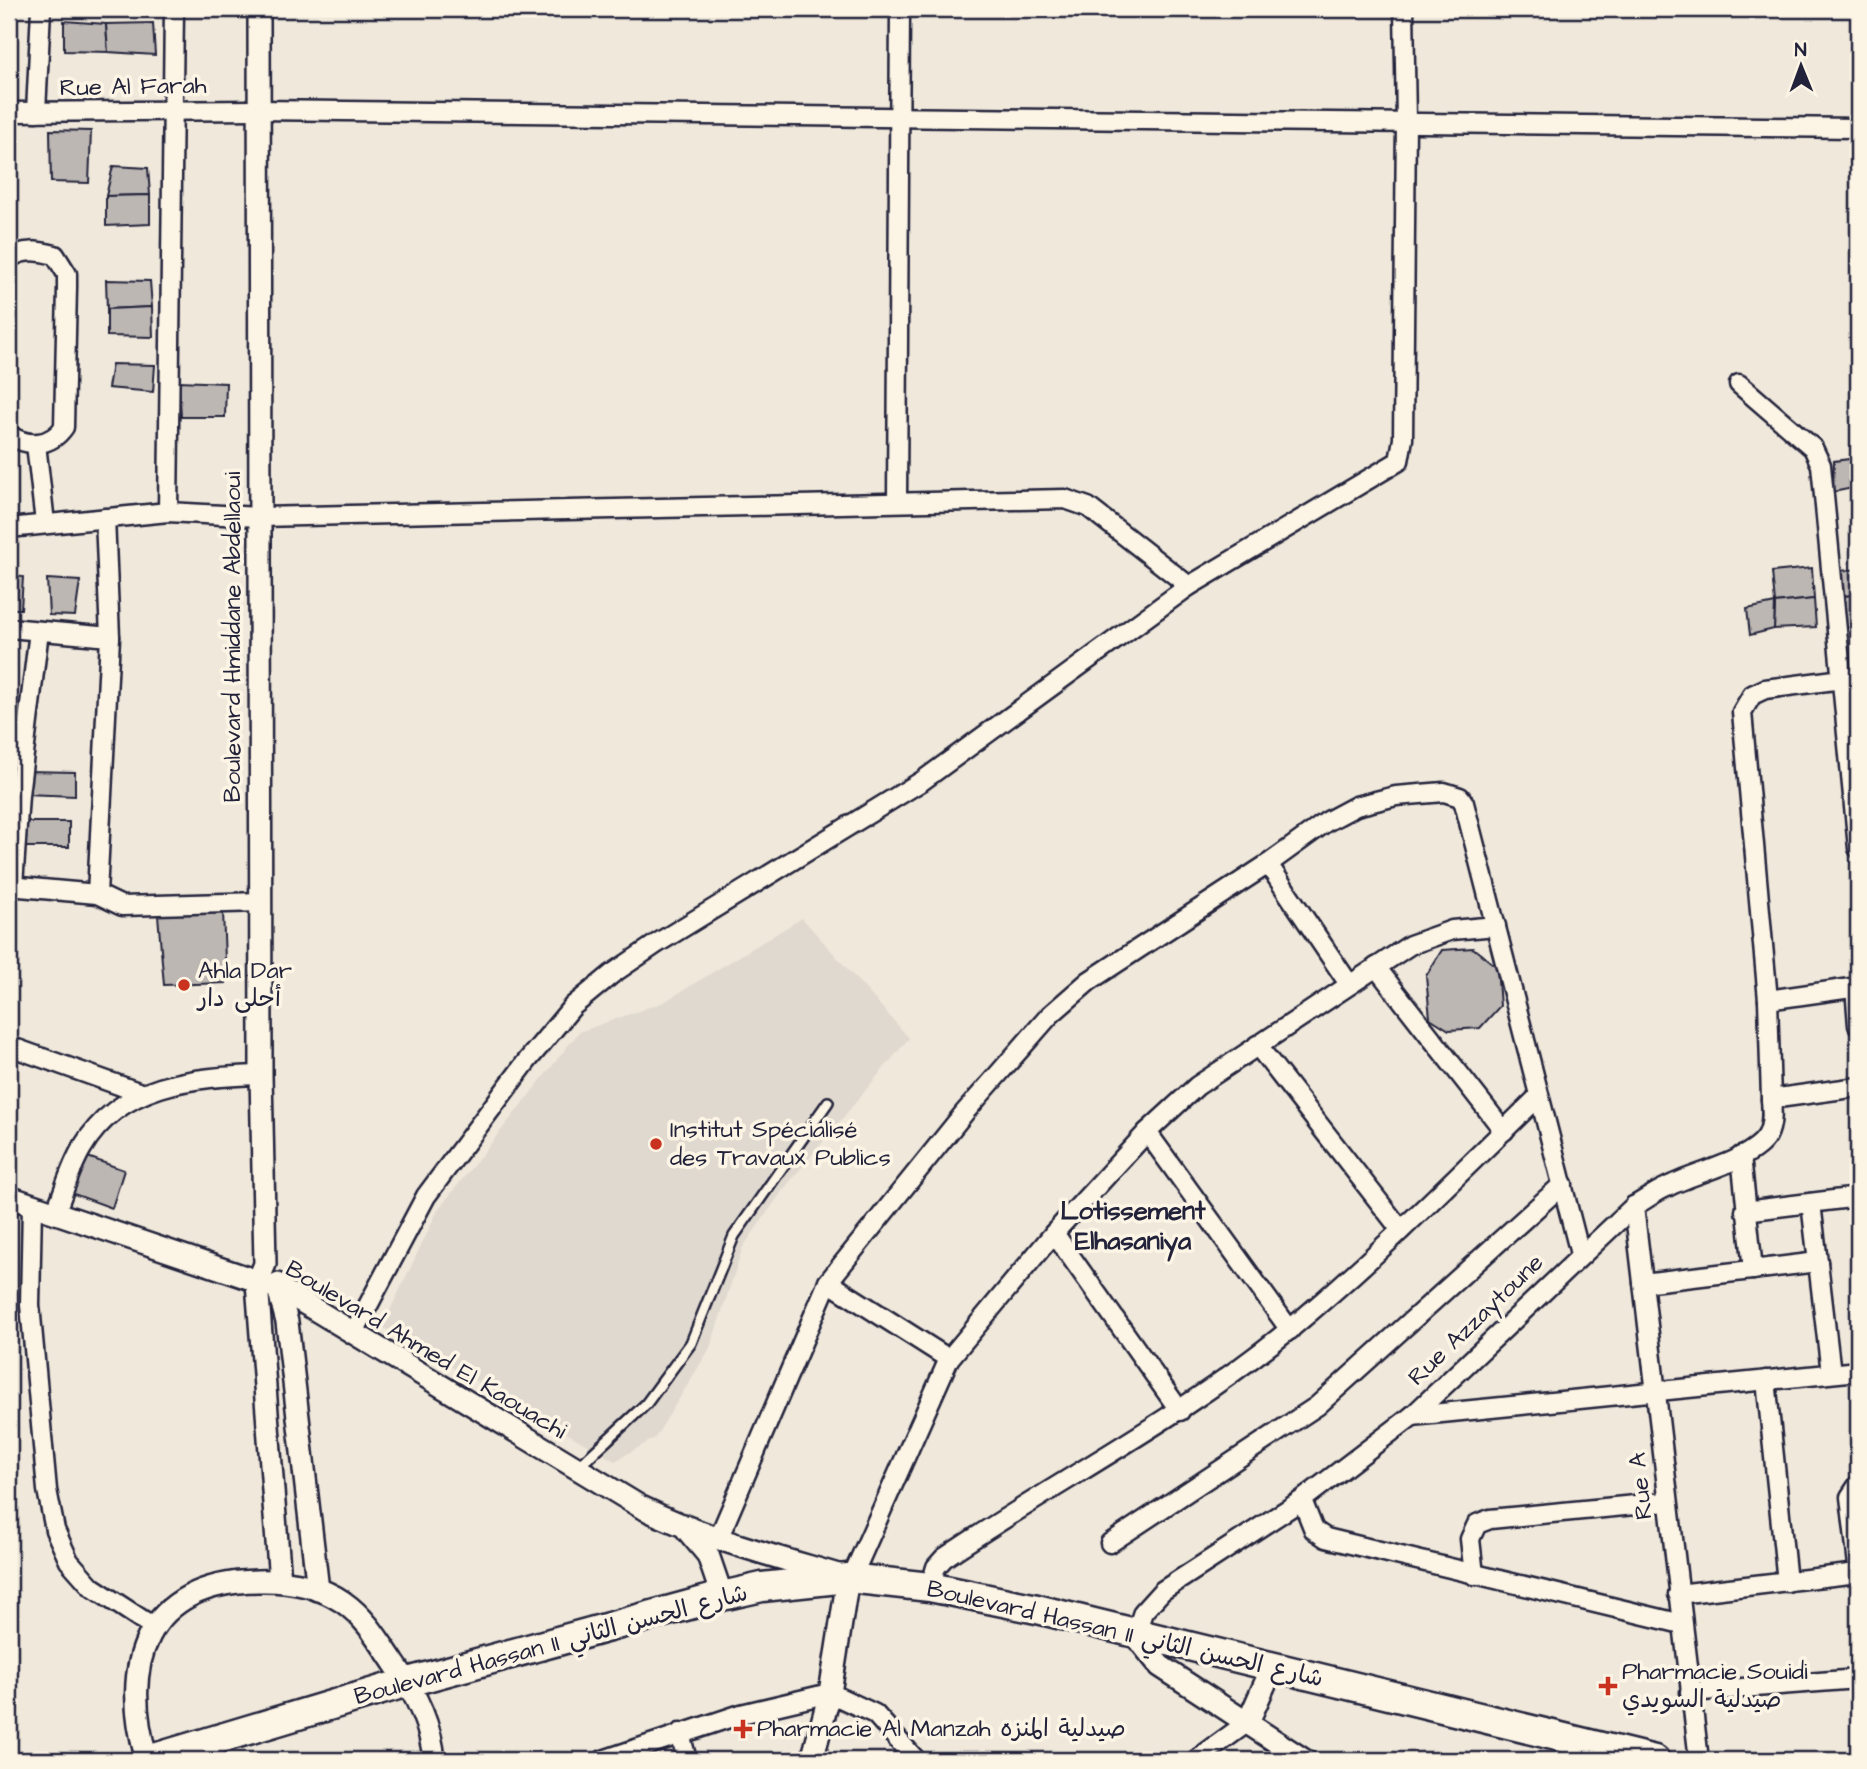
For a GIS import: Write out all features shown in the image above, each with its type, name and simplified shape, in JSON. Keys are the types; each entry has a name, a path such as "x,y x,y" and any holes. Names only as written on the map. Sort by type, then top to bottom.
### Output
{"main road":[{"name":"Boulevard Hassan II شارع الحسن الثاني","path":"148,1760 195,1754 408,1682 722,1596 762,1587 850,1579 930,1587 1037,1609 1655,1760"}],"street":[{"path":"36,112 41,9"},
{"path":"167,513 174,9"},
{"name":"Boulevard Hmiddane Abdellaoui","path":"259,9 257,110 261,1273 280,1581"},
{"path":"897,502 900,9"},
{"path":"353,1334 426,1196 527,1061 573,1006 612,974 656,944 922,781 1189,586 1399,461 1403,439 1406,121 1404,9"},
{"name":"Rue Al Farah","path":"9,112 257,110 1858,128"},
{"path":"9,259 21,252 55,255 67,274 66,415 57,437 36,444 21,442 9,435"},
{"path":"1739,384 1813,448 1821,465 1850,678 1858,848"},
{"path":"36,444 45,523"},
{"path":"9,528 167,513 259,516 1055,499 1076,501 1189,586"},
{"path":"97,894 110,637 105,518"},
{"path":"9,628 110,637"},
{"path":"39,631 11,886 97,894 122,906 261,902"},
{"name":"Rue Azzaytoune","path":"1135,1635 1143,1612 1161,1591 1301,1500 1412,1416 1580,1254 1634,1206 1666,1187 1741,1156 1767,1136 1772,1122 1768,999 1742,712 1752,695 1765,689 1850,678"},
{"path":"719,1537 828,1282 965,1112 1050,1015 1089,981 1268,864 1326,822 1356,806 1396,796 1444,792 1460,797 1464,803 1580,1254"},
{"path":"1268,864 1349,984"},
{"path":"812,1760 830,1693 850,1579 948,1359 1054,1233 1147,1132 1197,1086 1349,984 1428,936 1496,926"},
{"path":"1376,967 1504,1131"},
{"path":"1768,999 1857,987 1858,1025"},
{"path":"1257,1045 1401,1230"},
{"path":"9,1046 141,1093"},
{"path":"55,1213 82,1149 101,1123 124,1103 141,1093 211,1076 261,1075"},
{"path":"1771,1098 1858,1087"},
{"path":"930,1587 936,1567 944,1558 1180,1411 1290,1330 1401,1230 1538,1097"},
{"path":"1147,1132 1290,1330"},
{"path":"1741,1156 1753,1270"},
{"path":"1110,1543 1317,1406 1563,1184"},
{"name":"Boulevard Ahmed El Kaouachi","path":"9,1197 261,1273"},
{"path":"1745,1211 1858,1197"},
{"path":"1811,1203 1830,1373"},
{"path":"32,1205 30,1305 47,1490 55,1530 69,1561 92,1587 155,1628"},
{"name":"Rue A","path":"1634,1206 1666,1502 1699,1760"},
{"path":"1054,1233 1180,1411"},
{"path":"1643,1283 1818,1262"},
{"path":"261,1273 281,1289 318,1590"},
{"path":"828,1282 948,1359"},
{"name":"Boulevard Ahmed El Kaouachi","path":"281,1289 575,1469 687,1530 719,1537 850,1579"},
{"path":"1412,1416 1858,1371"},
{"path":"1766,1380 1787,1582"},
{"path":"1858,1485 1850,1496 1858,1565"},
{"path":"1301,1500 1314,1531 1326,1538 1682,1624"},
{"path":"1474,1575 1470,1539 1478,1524 1516,1516 1666,1502"},
{"name":"Boulevard Ahmed El Kaouachi","path":"687,1530 708,1555 722,1596"},
{"path":"1678,1594 1858,1573"},
{"path":"148,1760 136,1717 135,1684 141,1658 155,1628 178,1601 204,1587 232,1582 280,1581 318,1590 341,1600 363,1619 408,1682 422,1710 434,1760"},
{"path":"1135,1635 1160,1666 1304,1760"},
{"path":"1196,1760 1248,1722 1272,1668"},
{"path":"1690,1692 1858,1679"},
{"path":"603,1760 741,1714 830,1693 875,1714 916,1760"},
{"path":"680,1733 687,1760"}],"lane":[{"path":"575,1469 646,1404 691,1343 734,1236 828,1102"}],"shaded area":[{"name":"Institut Spécialisé des Travaux Publics","path":"802,918 909,1038 783,1190 743,1247 710,1348 655,1438 615,1461 382,1327 438,1210 579,1032 664,1002"}],"building":[{"path":"64,21 106,24 108,52 64,51"},
{"path":"153,23 155,55 108,52 106,24"},
{"path":"50,130 91,131 89,183 51,182"},
{"path":"113,166 148,168 150,195 106,196"},
{"path":"150,195 150,224 106,226 106,196"},
{"path":"106,280 150,281 152,307 107,309"},
{"path":"152,307 153,337 107,336 107,309"},
{"path":"112,364 155,365 153,392 108,388"},
{"path":"179,381 226,383 225,417 181,417"},
{"path":"1858,458 1858,487 1833,492 1834,461"},
{"path":"1812,568 1814,599 1775,603 1772,572"},
{"path":"1858,569 1858,595 1842,596 1840,571"},
{"path":"9,575 23,577 21,609 9,609"},
{"path":"47,579 80,581 75,616 49,615"},
{"path":"1858,595 1858,626 1846,628 1842,596"},
{"path":"1814,599 1816,627 1774,629 1775,603"},
{"path":"1775,603 1774,629 1750,635 1747,609"},
{"path":"27,771 75,772 75,796 25,794"},
{"path":"19,822 69,822 69,847 19,847"},
{"path":"223,912 226,983 164,985 158,915"},
{"path":"1473,948 1497,967 1500,1006 1480,1028 1449,1030 1430,1018 1426,976 1442,950"},
{"path":"85,1156 124,1170 112,1208 71,1193"}],"place":[{"name":"Ahla Dar أحلى دار","path":"184,985"},
{"name":"Institut Spécialisé des Travaux Publics","path":"656,1144"},
{"name":"Pharmacie Souidi صيدلية السويدي","path":"1608,1686"},
{"name":"Pharmacie Al Manzah صيدلية المنزه","path":"743,1729"}],"district":[{"name":"Lotissement Elhasaniya","path":"1133,1226"}]}
